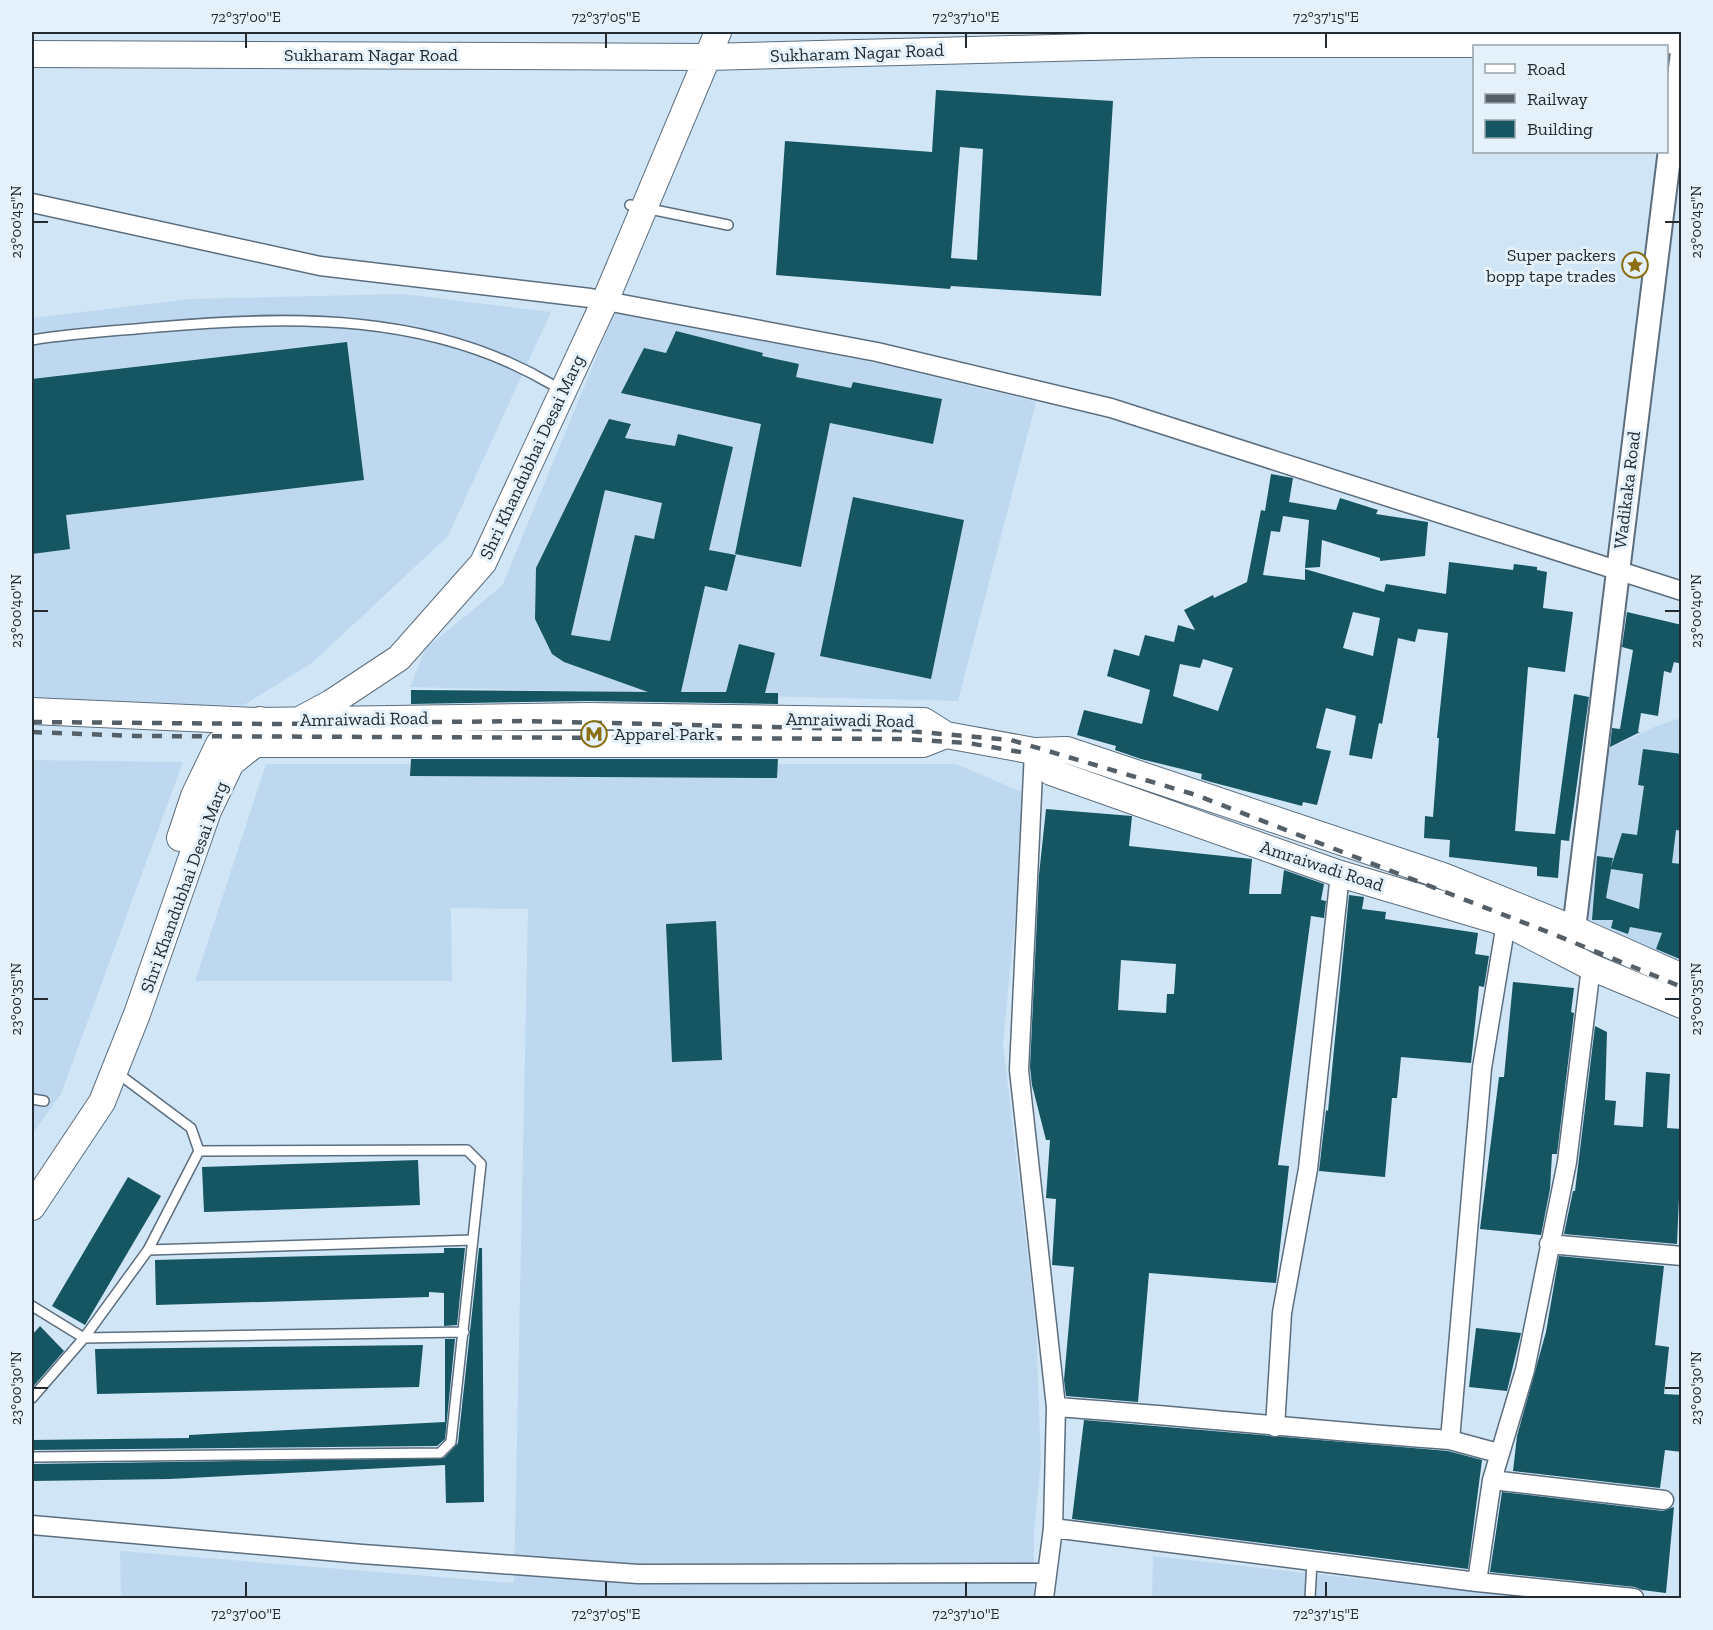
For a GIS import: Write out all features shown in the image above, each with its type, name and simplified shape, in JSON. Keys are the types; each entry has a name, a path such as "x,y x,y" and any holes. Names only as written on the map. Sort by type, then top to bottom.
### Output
{"main road":[{"name":"Shri Khandubhai Desai Marg","path":"700,57 704,32"},
{"name":"Shri Khandubhai Desai Marg","path":"256,732 296,719 332,702 399,658 483,563 598,300 700,57 718,32"},
{"name":"Sukharam Nagar Road","path":"32,54 700,57 1089,43 1467,38 1682,40"},
{"name":"Shri Khandubhai Desai Marg","path":"32,1180 87,1095 123,1014 194,824 231,763 256,732 389,648 470,556 551,384 598,300"},
{"path":"32,711 177,718 256,732 922,744 946,735"},
{"name":"Amraiwadi Road","path":"296,719 588,716 924,721 946,735 1034,751 1052,772 1340,874 1506,923 1591,967 1682,1005"},
{"path":"177,718 219,744 256,732"},
{"name":"Shri Khandubhai Desai Marg","path":"32,1207 102,1102 115,1071 194,824 194,796 219,744"},
{"path":"1034,751 1067,750 1443,876 1574,929 1682,977"}],"street":[{"name":"Wadikaka Road","path":"1574,929 1682,51"},
{"path":"32,203 320,266 598,300 877,352 1111,408 1682,591"},
{"path":"1034,751 1019,1070 1056,1407 1053,1528 1044,1599"},
{"path":"1275,1427 1282,1313 1308,1169 1340,874"},
{"path":"1450,1440 1482,1068 1506,923"},
{"path":"1477,1582 1492,1479 1525,1370 1567,1162 1591,967"},
{"path":"1549,1244 1682,1256"},
{"path":"1056,1407 1450,1440 1498,1453"},
{"path":"1492,1479 1664,1500"},
{"path":"32,1525 362,1554 638,1574 1046,1573"},
{"path":"1053,1528 1477,1582 1634,1599"}],"lane":[{"path":"637,207 728,225"},
{"path":"32,340 70,333 221,321 361,325 407,329 484,351 522,367 551,384"},
{"path":"32,1398 84,1338 148,1250 199,1151 190,1128 115,1071"},
{"path":"32,1099 44,1101"},
{"path":"32,1457 440,1453 451,1442 481,1164 467,1150 199,1151"},
{"path":"148,1250 473,1240"},
{"path":"32,1306 84,1338 464,1332"},
{"path":"1310,1599 1312,1561"}],"shaded area":[{"path":"402,294 551,312 448,536 312,663 244,705 32,706 32,318 191,299"},
{"path":"615,312 881,364 1036,402 958,701 410,687 426,648 502,586"},
{"path":"1681,718 1681,971 1580,926 1599,753 1659,725"},
{"path":"32,760 183,762 61,1094 32,1134"},
{"path":"266,764 956,764 1027,794 1003,1044 1036,1326 1041,1462 1034,1530 1034,1598 121,1598 120,1551 514,1583 528,909 451,908 452,981 195,981"},
{"path":"1153,1556 1530,1598 1152,1598"}],"building":[{"path":"936,90 1113,101 1101,296 951,286 950,289 776,275 785,141 932,152","holes":["960,147 983,149 977,260 951,258"]},
{"path":"676,331 763,353 762,356 799,364 796,377 851,388 853,382 942,399 933,444 830,423 801,567 735,554 761,424 621,393 644,348 666,353"},
{"path":"347,342 364,480 66,515 70,549 32,554 32,379"},
{"path":"609,419 631,424 625,438 675,446 678,434 733,447 709,550 736,555 727,591 705,586 681,692 726,692 739,644 775,653 765,693 778,693 778,704 588,701 411,704 411,690 648,692 564,662 552,654 535,619 536,568","holes":["605,490 662,503 654,539 635,535 610,641 571,635"]},
{"path":"1271,474 1293,478 1289,502 1336,510 1340,498 1378,510 1376,514 1428,522 1425,556 1380,561 1380,558 1322,540 1320,567 1305,568 1309,520 1283,516 1280,532 1271,531 1263,575 1305,580 1305,569 1384,592 1386,584 1446,594 1449,562 1513,570 1514,564 1537,567 1537,570 1547,572 1543,608 1573,612 1565,672 1528,667 1515,831 1555,834 1574,694 1589,697 1569,841 1561,840 1558,878 1537,876 1537,867 1449,857 1450,840 1424,838 1425,816 1433,817 1439,738 1437,738 1448,633 1418,629 1415,642 1398,638 1382,724 1379,723 1372,759 1349,755 1356,716 1326,708 1316,748 1331,751 1317,805 1303,802 1302,806 1211,782 1201,779 1202,774 1141,759 1115,750 1116,746 1077,735 1084,710 1142,724 1150,690 1107,676 1114,649 1139,656 1145,635 1174,642 1178,625 1195,630 1184,610 1213,595 1214,598 1247,582 1261,510 1265,511","holes":["1353,612 1380,618 1373,656 1343,648","1203,659 1233,668 1218,711 1173,696 1180,664 1200,668"]},
{"path":"853,497 964,520 931,679 820,656"},
{"path":"1627,612 1682,625 1682,664 1674,662 1671,673 1664,671 1658,716 1641,713 1638,732 1640,732 1610,747 1612,728 1620,729 1633,650 1622,647"},
{"path":"1643,749 1682,754 1682,831 1676,830 1672,863 1682,864 1682,960 1656,949 1662,933 1630,927 1628,934 1611,928 1613,920 1592,920 1597,856 1613,858 1611,867 1622,833 1637,835 1644,786 1638,785","holes":["1611,869 1643,874 1639,909 1606,898"]},
{"path":"411,759 778,759 777,778 410,776"},
{"path":"1046,809 1132,816 1129,846 1252,859 1249,894 1281,894 1284,870 1324,884 1321,900 1326,901 1324,918 1311,916 1278,1165 1289,1166 1276,1283 1149,1273 1138,1402 1066,1396 1064,1380 1074,1267 1052,1265 1056,1199 1046,1198 1050,1140 1046,1140 1032,1085 1030,1067 1039,875","holes":["1121,960 1176,964 1174,994 1167,994 1166,1013 1118,1010"]},
{"path":"1349,895 1364,897 1362,909 1386,912 1385,919 1478,933 1475,954 1489,956 1484,987 1479,986 1471,1063 1401,1057 1397,1098 1392,1098 1385,1177 1319,1171 1326,1110 1328,1111"},
{"path":"716,921 722,1060 672,1062 666,924"},
{"path":"1513,982 1574,988 1571,1012 1574,1013 1557,1154 1552,1154 1550,1189 1541,1235 1480,1229 1499,1077 1504,1077"},
{"path":"1595,1026 1607,1032 1605,1100 1616,1101 1614,1125 1643,1127 1646,1072 1670,1074 1667,1128 1682,1129 1677,1244 1564,1234 1573,1191 1575,1191"},
{"path":"418,1160 420,1205 204,1212 202,1167"},
{"path":"128,1177 161,1196 85,1325 52,1306"},
{"path":"444,1248 465,1248 457,1325 444,1326 444,1293 429,1292 429,1297 156,1305 155,1260 444,1253"},
{"path":"479,1248 482,1248 484,1502 446,1503 445,1465 170,1479 32,1481 32,1464 444,1458 458,1443"},
{"path":"1559,1256 1664,1266 1655,1345 1669,1347 1664,1394 1682,1395 1682,1452 1665,1450 1660,1488 1513,1471 1517,1436 1546,1332"},
{"path":"40,1326 64,1351 32,1388 32,1335"},
{"path":"1476,1328 1521,1333 1507,1391 1469,1387"},
{"path":"445,1339 455,1339 445,1439 437,1446 32,1450 32,1440 189,1438 189,1435 445,1422"},
{"path":"423,1345 419,1387 97,1394 95,1349"},
{"path":"1084,1420 1448,1451 1482,1460 1468,1569 1072,1519"},
{"path":"1502,1492 1663,1511 1674,1507 1666,1593 1635,1587 1490,1572"}],"railway":[{"path":"32,722 276,724 524,721 897,730 1011,740 1196,795 1553,934 1682,987"},
{"path":"32,732 136,736 902,739 968,743 1026,753"}],"place":[{"name":"Super packers bopp tape trades","path":"1635,265"},
{"name":"Apparel Park","path":"594,734"}]}
